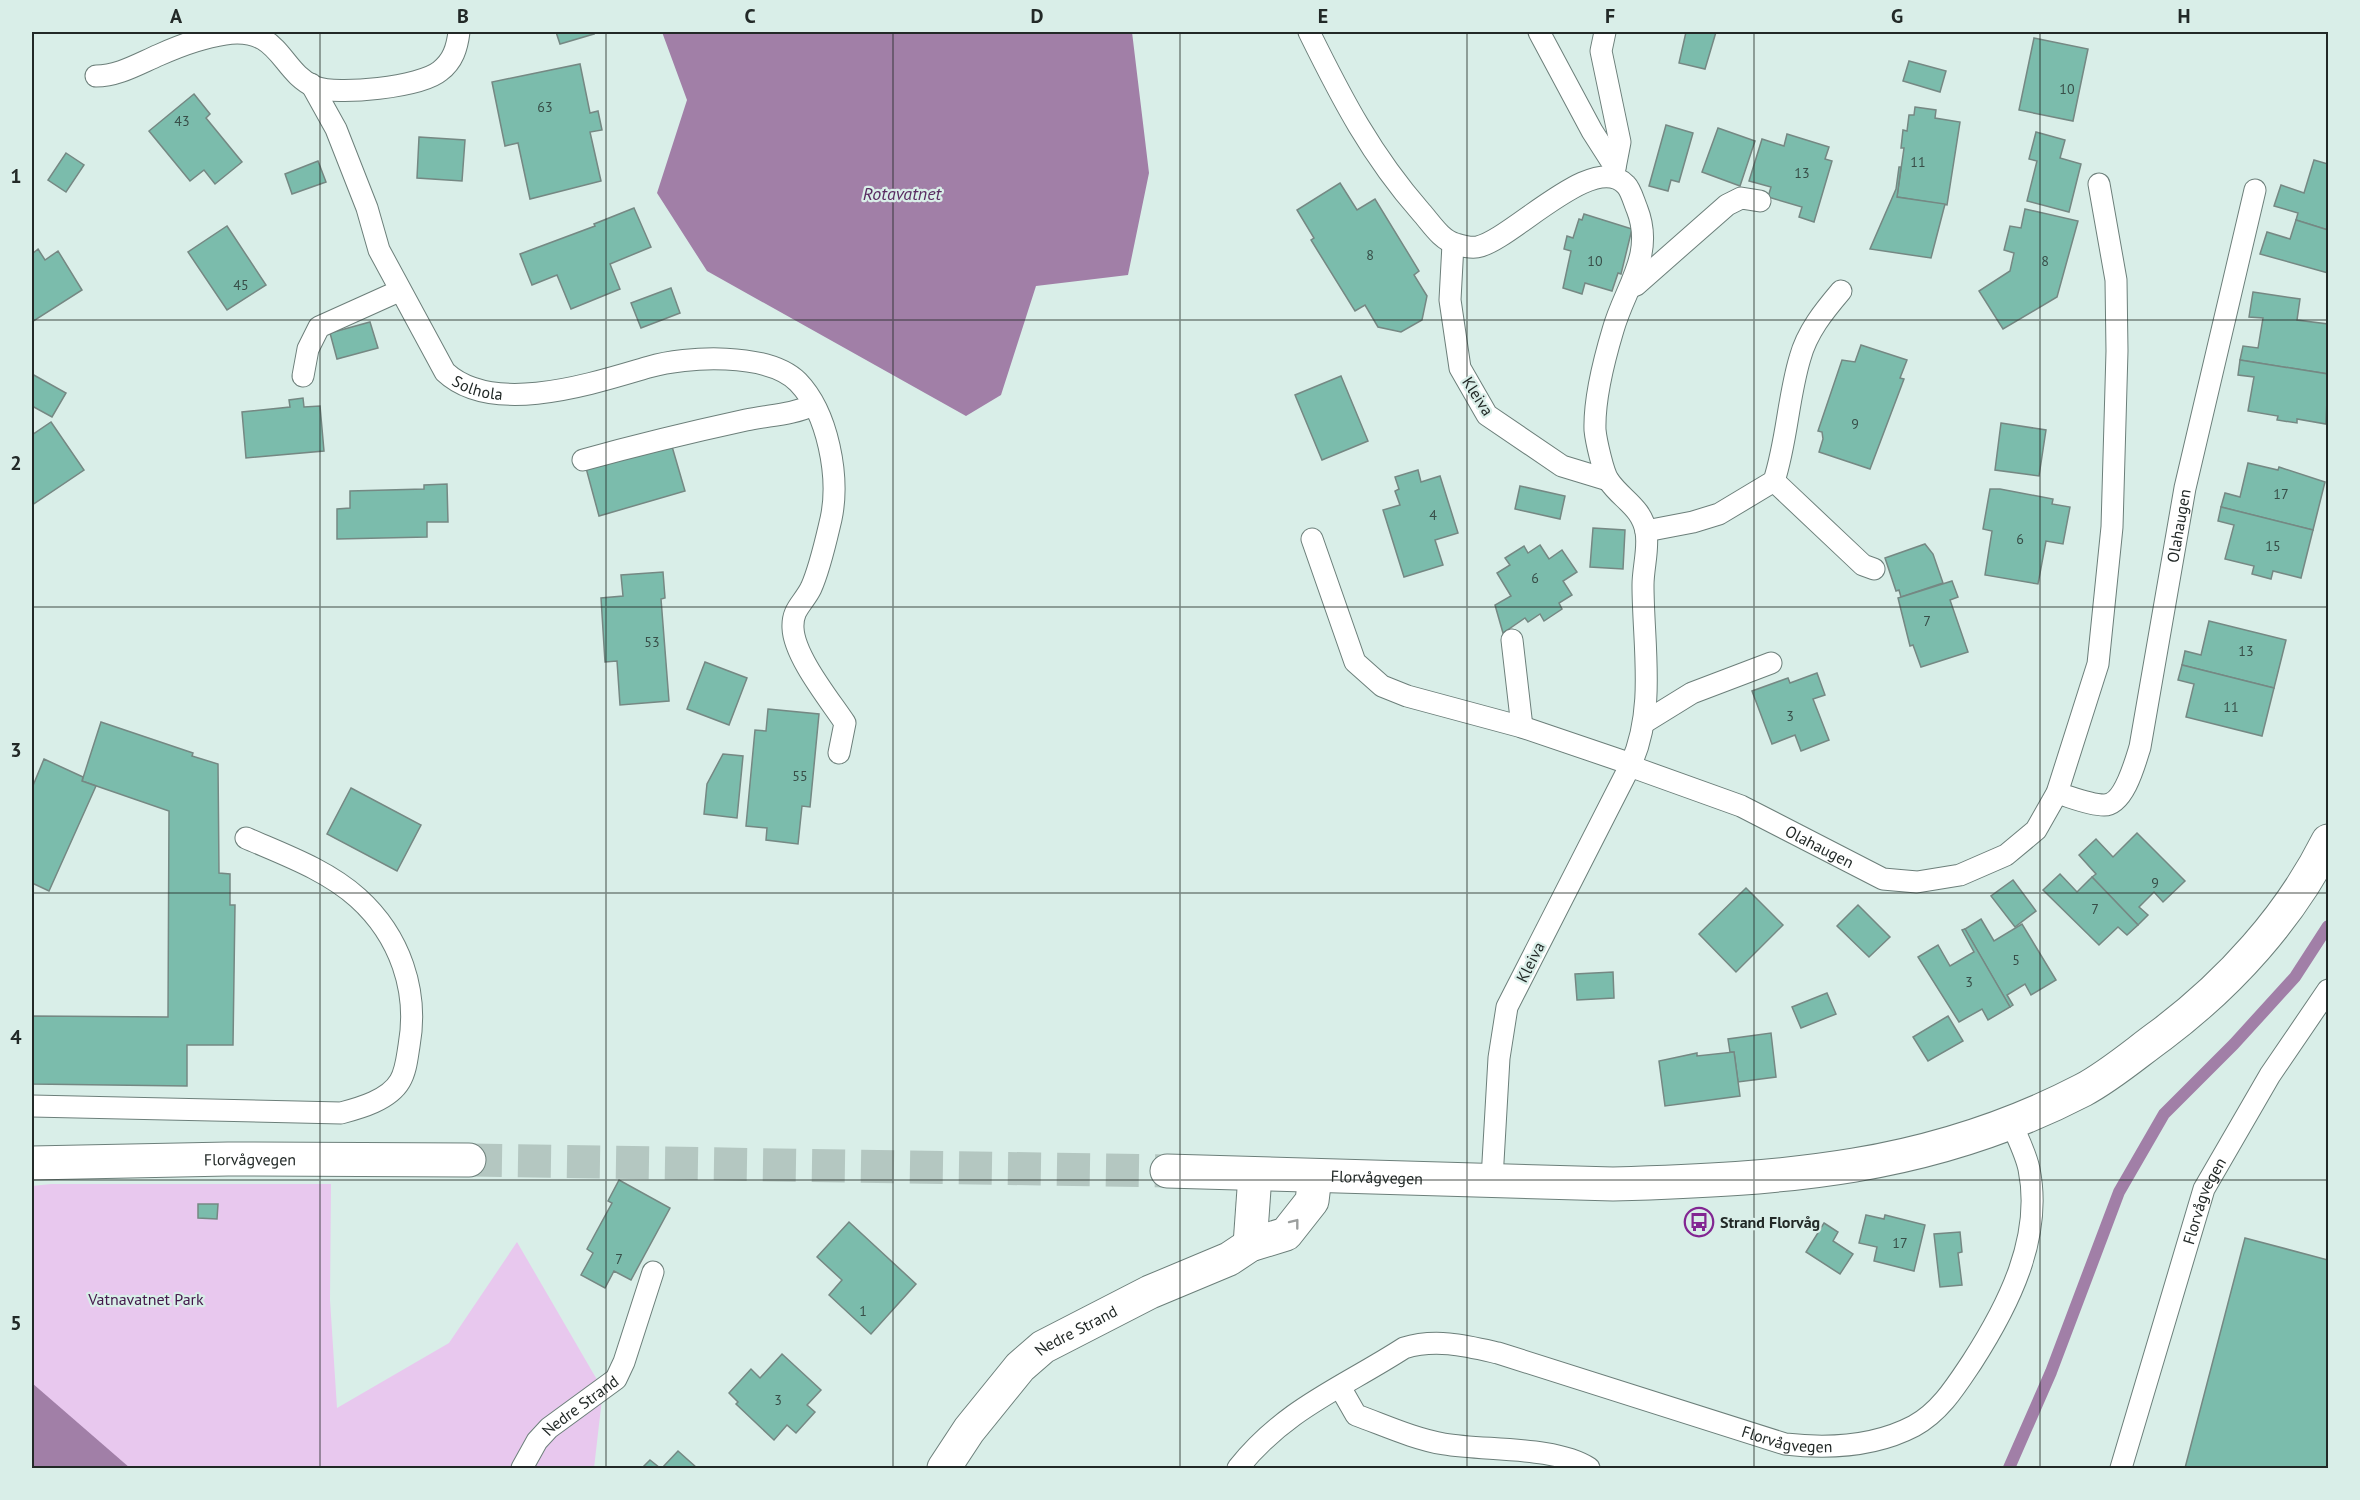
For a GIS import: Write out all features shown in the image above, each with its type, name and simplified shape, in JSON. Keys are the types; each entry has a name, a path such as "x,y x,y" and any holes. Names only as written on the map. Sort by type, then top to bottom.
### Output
{"main road":[{"name":"Florvågvegen","path":"1167,1171 1613,1184 1748,1180 1884,1161 1941,1147 2012,1122 2085,1089 2189,1014 2238,966 2284,913 2328,841"},
{"name":"Florvågvegen","path":"32,1163 228,1159 469,1160"},
{"path":"1250,1245 1254,1175"},
{"name":"Nedre Strand","path":"944,1468 969,1430 1005,1385 1020,1367 1043,1347 1150,1292 1229,1259 1250,1245 1286,1234 1312,1201 1315,1176"}],"lane":[{"path":"310,84 318,88 345,90 391,86 424,79 439,72 452,59 459,32"},
{"path":"1309,32 1344,102 1389,175 1440,234 1454,244 1478,247 1509,231 1579,184 1615,172"},
{"path":"1539,32 1615,172 1626,185 1645,237 1630,286 1613,328 1597,410 1595,430 1608,480"},
{"path":"1605,32 1601,51 1620,142 1615,172"},
{"name":"Solhola","path":"96,76 108,78 163,53 225,34 248,34 272,45 310,84 336,129 367,208 379,250 399,291 445,372 456,382 470,389 496,393 543,393 595,383 667,362 693,358 731,360 776,369 797,381 823,424 833,464 831,516 811,589 794,612 793,631 812,673 845,723 839,753"},
{"name":"Olahaugen","path":"1630,764 1638,769 1741,806 1883,879 1906,881 1943,879 1960,875 2006,855 2036,830 2057,793 2098,664 2112,527 2117,351 2116,280 2099,184"},
{"name":"Olahaugen","path":"2057,793 2104,805 2114,801 2129,780 2140,747 2185,488 2255,190"},
{"path":"1630,286 1635,285 1727,205 1741,198 1760,201"},
{"name":"Kleiva","path":"1454,244 1450,300 1460,368 1487,415 1562,466 1608,480 1633,503 1646,531 1643,582 1645,722 1630,764 1507,1007 1499,1058 1492,1179"},
{"path":"303,376 309,349 319,327 399,291"},
{"path":"1646,531 1693,522 1719,514 1774,481 1782,456 1800,358 1817,320 1841,291"},
{"path":"583,460 740,421 800,411 813,405"},
{"path":"1774,481 1863,565 1874,569"},
{"path":"1312,539 1354,662 1382,686 1407,696 1522,727 1630,764"},
{"path":"1512,640 1522,727"},
{"path":"1645,722 1692,693 1771,663"},
{"path":"32,1106 341,1113 378,1100 399,1083 406,1068 412,1032 411,1004 406,970 386,931 359,899 336,880 246,838"},
{"name":"Florvågvegen","path":"2121,1468 2204,1190 2270,1075 2328,990"},
{"name":"Florvågvegen","path":"1238,1468 1260,1441 1281,1423 1404,1348 1420,1343 1456,1344 1549,1367 1785,1444 1817,1448 1867,1443 1889,1438 1916,1425 1936,1410 1956,1387 1995,1326 2011,1293 2023,1259 2032,1201 2029,1168 2012,1122"},
{"name":"Nedre Strand","path":"522,1468 537,1441 549,1428 616,1379 624,1362 653,1272"},
{"path":"1340,1387 1356,1416 1442,1444 1533,1452 1579,1462 1589,1468"}],"green space":[{"name":"Vatnavatnet Park","path":"51,1184 331,1184 330,1300 337,1408 449,1343 517,1242 603,1390 594,1468 32,1468 32,1186"}],"water":[{"name":"Rotavatnet","path":"662,32 1132,32 1149,173 1128,275 1036,286 1001,395 966,416 707,271 657,193 687,100"},
{"path":"32,1383 130,1468 32,1468"}],"building":[{"path":"556,32 593,32 594,34 560,44"},
{"path":"1686,32 1716,32 1705,69 1679,63"},
{"path":"2034,38 2088,49 2073,121 2019,110"},
{"path":"1909,61 1946,71 1940,92 1903,81"},
{"path":"580,64 590,113 598,111 602,130 590,132 601,181 530,199 518,143 505,146 492,82"},
{"path":"194,94 210,114 206,118 242,162 215,184 204,170 190,181 149,131"},
{"path":"1915,107 1936,110 1935,118 1960,122 1947,205 1897,197 1904,148 1901,148 1903,130 1907,131 1909,115 1914,115"},
{"path":"1666,125 1693,133 1679,182 1671,180 1668,191 1649,186"},
{"path":"1718,128 1755,141 1740,186 1702,172"},
{"path":"2036,132 2065,140 2060,158 2081,164 2069,212 2027,201 2037,161 2029,159"},
{"path":"1787,134 1829,147 1825,159 1832,161 1814,222 1799,217 1802,207 1768,197 1771,187 1749,181 1762,139 1784,146"},
{"path":"419,137 465,140 462,181 417,178"},
{"path":"66,153 84,165 66,192 48,180"},
{"path":"2314,160 2328,164 2328,230 2296,220 2298,213 2274,206 2281,185 2304,193"},
{"path":"318,161 326,182 292,194 285,174"},
{"path":"1899,167 1901,167 1897,197 1945,204 1931,258 1870,249 1896,189"},
{"path":"1340,183 1357,210 1375,199 1419,271 1414,275 1427,296 1422,320 1401,332 1378,327 1365,305 1355,311 1311,240 1314,238 1297,210"},
{"path":"634,208 651,247 610,264 620,289 571,309 557,275 532,285 520,254 595,226 594,224"},
{"path":"2025,209 2078,221 2057,297 2003,329 1979,291 2010,271 2014,253 2004,250 2010,226 2021,228"},
{"path":"1584,214 1632,229 1621,274 1618,273 1612,291 1585,283 1582,294 1563,288 1571,251 1564,249 1567,236 1573,238 1579,219 1582,220"},
{"path":"2296,220 2328,230 2328,273 2260,254 2267,232 2290,239"},
{"path":"227,226 266,285 227,310 188,252"},
{"path":"38,249 45,260 58,251 82,290 32,322 32,254"},
{"path":"671,288 680,313 641,328 631,303"},
{"path":"2253,292 2300,299 2297,320 2328,324 2328,374 2240,360 2243,346 2258,348 2263,318 2249,317"},
{"path":"370,322 378,348 337,359 330,333"},
{"path":"1861,345 1907,360 1900,378 1904,379 1870,469 1819,452 1823,439 1822,432 1818,431 1842,360 1855,362"},
{"path":"2240,360 2328,374 2326,424 2297,419 2297,423 2277,420 2278,416 2248,411 2254,377 2238,375"},
{"path":"32,374 66,393 52,417 32,406"},
{"path":"1341,376 1368,441 1322,460 1295,395"},
{"path":"303,398 304,407 320,406 324,451 246,458 242,412 290,407 289,400"},
{"path":"51,422 84,470 32,505 32,435"},
{"path":"2001,423 2046,430 2039,476 1995,470"},
{"path":"671,443 685,491 599,516 586,468"},
{"path":"2248,463 2278,470 2279,467 2325,482 2313,530 2221,507 2225,493 2240,497"},
{"path":"1418,470 1421,482 1440,476 1458,533 1435,540 1443,565 1404,577 1383,510 1400,505 1395,491 1399,489 1395,477"},
{"path":"447,484 448,522 427,522 427,537 337,539 337,509 350,508 350,491 424,489 424,485"},
{"path":"1520,486 1565,496 1560,519 1515,509"},
{"path":"1990,489 2053,499 2052,504 2070,507 2063,544 2046,541 2038,584 1985,575 1992,531 1983,529"},
{"path":"2221,507 2313,530 2301,578 2273,571 2271,579 2252,574 2254,566 2225,559 2234,525 2218,521"},
{"path":"1593,528 1625,530 1623,569 1590,567"},
{"path":"1925,544 1933,554 1943,583 1901,597 1899,590 1896,591 1885,558"},
{"path":"1540,545 1549,559 1562,550 1577,572 1563,581 1572,595 1559,603 1562,609 1544,621 1540,614 1528,622 1525,618 1503,633 1495,605 1511,596 1497,573 1510,565 1505,558 1524,546 1528,553"},
{"path":"663,572 665,598 661,599 669,701 620,705 617,661 605,662 601,598 623,596 621,575"},
{"path":"1952,581 1958,597 1950,600 1968,652 1921,667 1913,645 1910,646 1898,598"},
{"path":"2209,621 2286,640 2274,688 2182,665 2185,651 2201,655"},
{"path":"705,662 747,678 729,725 687,709"},
{"path":"2182,665 2274,688 2262,736 2186,717 2194,684 2178,680"},
{"path":"1817,673 1825,695 1813,699 1829,740 1801,751 1795,735 1772,744 1752,691 1788,678 1790,683"},
{"path":"768,709 819,714 810,807 802,806 798,844 766,840 767,828 746,826 755,730 766,731"},
{"path":"101,722 193,753 192,756 218,764 219,873 230,874 230,905 235,905 233,1045 187,1045 187,1086 32,1084 32,1016 168,1017 169,811 82,781"},
{"path":"723,754 743,756 737,818 704,814 707,784"},
{"path":"44,759 83,777 82,781 96,786 49,891 32,883 32,788"},
{"path":"351,788 421,825 397,871 327,834"},
{"path":"2137,833 2185,881 2163,902 2154,892 2139,907 2148,915 2138,925 2092,877 2096,874 2079,855 2096,839 2113,857"},
{"path":"2060,874 2077,892 2092,877 2138,925 2127,935 2118,927 2099,945 2043,890"},
{"path":"2013,880 2036,911 2015,927 1991,896"},
{"path":"1746,888 1783,925 1736,972 1699,934"},
{"path":"1858,905 1890,937 1869,957 1837,926"},
{"path":"1981,919 1994,941 2022,924 2056,980 2031,995 2025,984 2007,995 2013,1005 2010,1007 1965,929"},
{"path":"1965,929 2010,1007 1988,1020 1982,1009 1959,1022 1918,957 1938,945 1950,966 1974,952 1962,930"},
{"path":"1613,972 1614,998 1577,1000 1575,974"},
{"path":"1827,993 1836,1014 1801,1028 1792,1007"},
{"path":"1948,1016 1963,1041 1928,1061 1913,1037"},
{"path":"1771,1033 1776,1077 1738,1082 1734,1052 1730,1052 1728,1039"},
{"path":"1734,1052 1740,1096 1665,1106 1659,1061 1697,1053 1697,1056"},
{"path":"619,1180 670,1208 631,1280 614,1271 605,1288 581,1275 593,1253 587,1249 612,1203 608,1201"},
{"path":"198,1204 218,1204 217,1219 198,1218"},
{"path":"1866,1215 1884,1219 1885,1215 1925,1225 1914,1271 1874,1261 1877,1247 1859,1243"},
{"path":"849,1222 916,1284 871,1334 829,1295 842,1280 817,1257"},
{"path":"1824,1223 1838,1232 1833,1241 1853,1254 1840,1274 1806,1252"},
{"path":"1960,1232 1962,1252 1958,1253 1962,1285 1940,1287 1934,1234"},
{"path":"2245,1238 2328,1260 2328,1468 2185,1468"},
{"path":"782,1354 821,1390 807,1405 815,1412 796,1433 787,1425 774,1440 736,1404 738,1402 729,1393 751,1369 760,1378"},
{"path":"678,1451 697,1468 662,1468"},
{"path":"650,1460 660,1468 642,1468"}],"waterway":[{"path":"2009,1468 2051,1372 2119,1192 2164,1114 2234,1044 2295,977 2328,926"}],"tunnel":[{"path":"469,1160 1167,1171"}],"place":[{"name":"Strand Florvåg","path":"1699,1222"}]}
